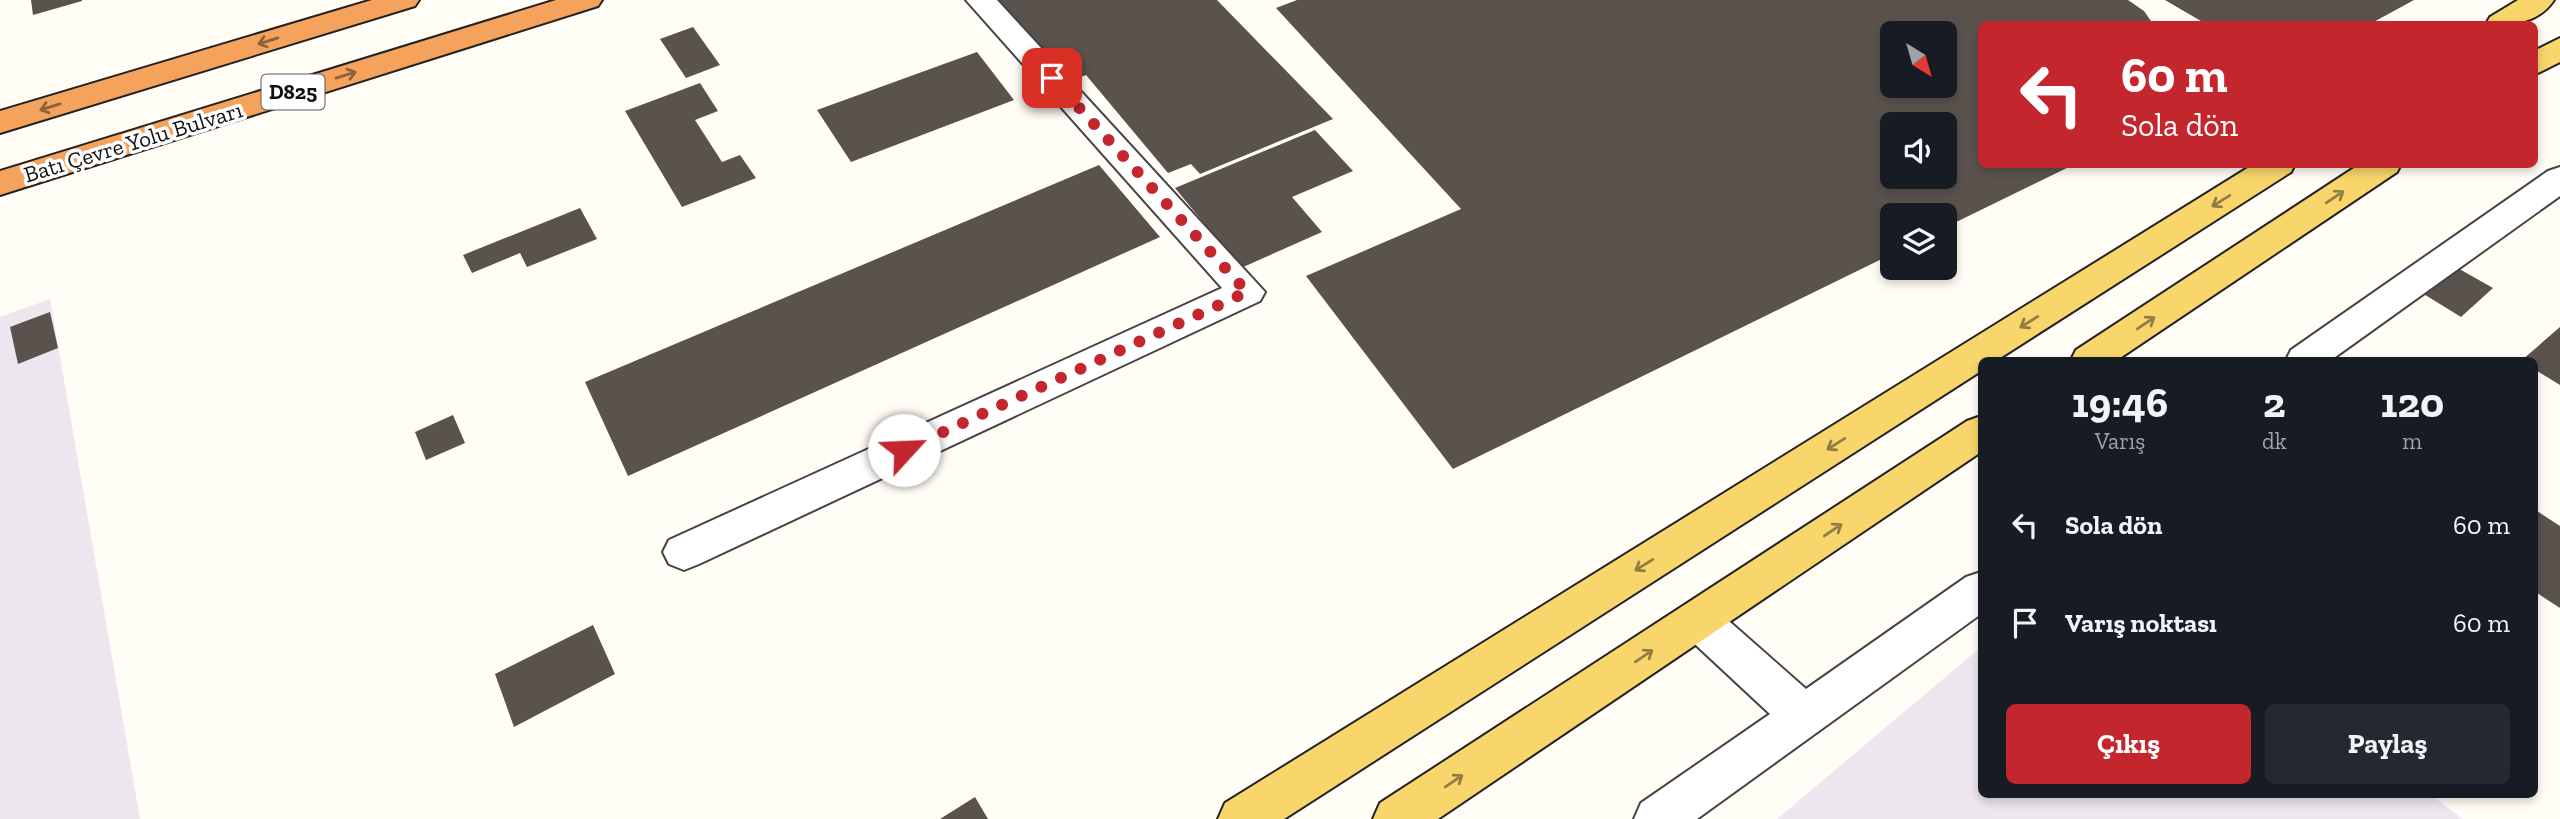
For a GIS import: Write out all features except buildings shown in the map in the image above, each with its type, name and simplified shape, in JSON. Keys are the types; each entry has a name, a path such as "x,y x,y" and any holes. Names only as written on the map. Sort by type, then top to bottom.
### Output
{"highway":[{"name":"D825","path":"0,122 404,0"},
{"name":"Batı Çevre Yolu Bulvarı","path":"0,183 587,0"}],"main road":[{"path":"2506,21 2539,0"},
{"path":"2538,62 2560,48"},
{"path":"1242,819 2273,168"},
{"path":"2094,357 2379,168"},
{"path":"1397,819 1978,434"}],"street":[{"path":"684,552 1247,292 981,0"},
{"path":"2308,357 2560,179"},
{"path":"1658,819 1978,592"},
{"path":"1698,620 1804,716"}],"shaded area":[{"path":"50,299 140,819 0,819 0,317"},
{"path":"1978,650 1978,798 2435,798 2463,819 1777,819"}],"route":[{"path":"904,450 1247,292 1052,78"}]}
